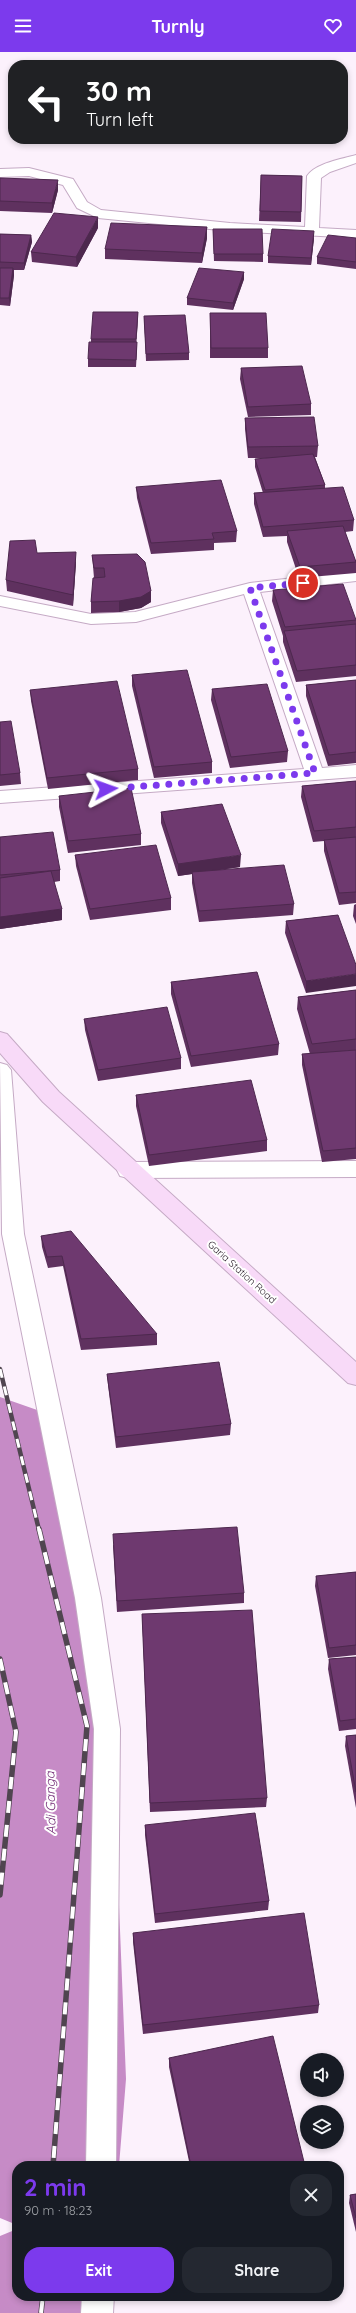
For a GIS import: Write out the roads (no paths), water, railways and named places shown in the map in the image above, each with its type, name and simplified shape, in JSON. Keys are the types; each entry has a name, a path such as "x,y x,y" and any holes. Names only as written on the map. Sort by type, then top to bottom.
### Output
{"main road":[{"name":"Garia Station Road","path":"0,1039 51,1097 128,1170 356,1376"}],"street":[{"path":"312,232 314,176 325,169 356,159"},
{"path":"0,173 29,172 51,176 68,182 82,205 98,214 230,227 356,234"},
{"path":"0,601 91,619 136,617 173,606 250,588 356,576"},
{"path":"250,588 315,773"},
{"path":"0,797 356,771"},
{"path":"0,1070 13,1234 88,1598 107,1729 100,2161"},
{"path":"128,1170 356,1169"},
{"path":"97,2313 98,2301"}],"waterway":[{"name":"Adi Ganga","path":"0,1444 22,1530 49,1731 56,2079 48,2161"},
{"name":"Adi Ganga","path":"33,2313 34,2301"}],"railway":[{"path":"0,1369 39,1530"},
{"path":"39,1529 87,1726 53,2161"},
{"path":"0,1659 16,1732 0,1895"},
{"path":"41,2313 42,2301"}]}
